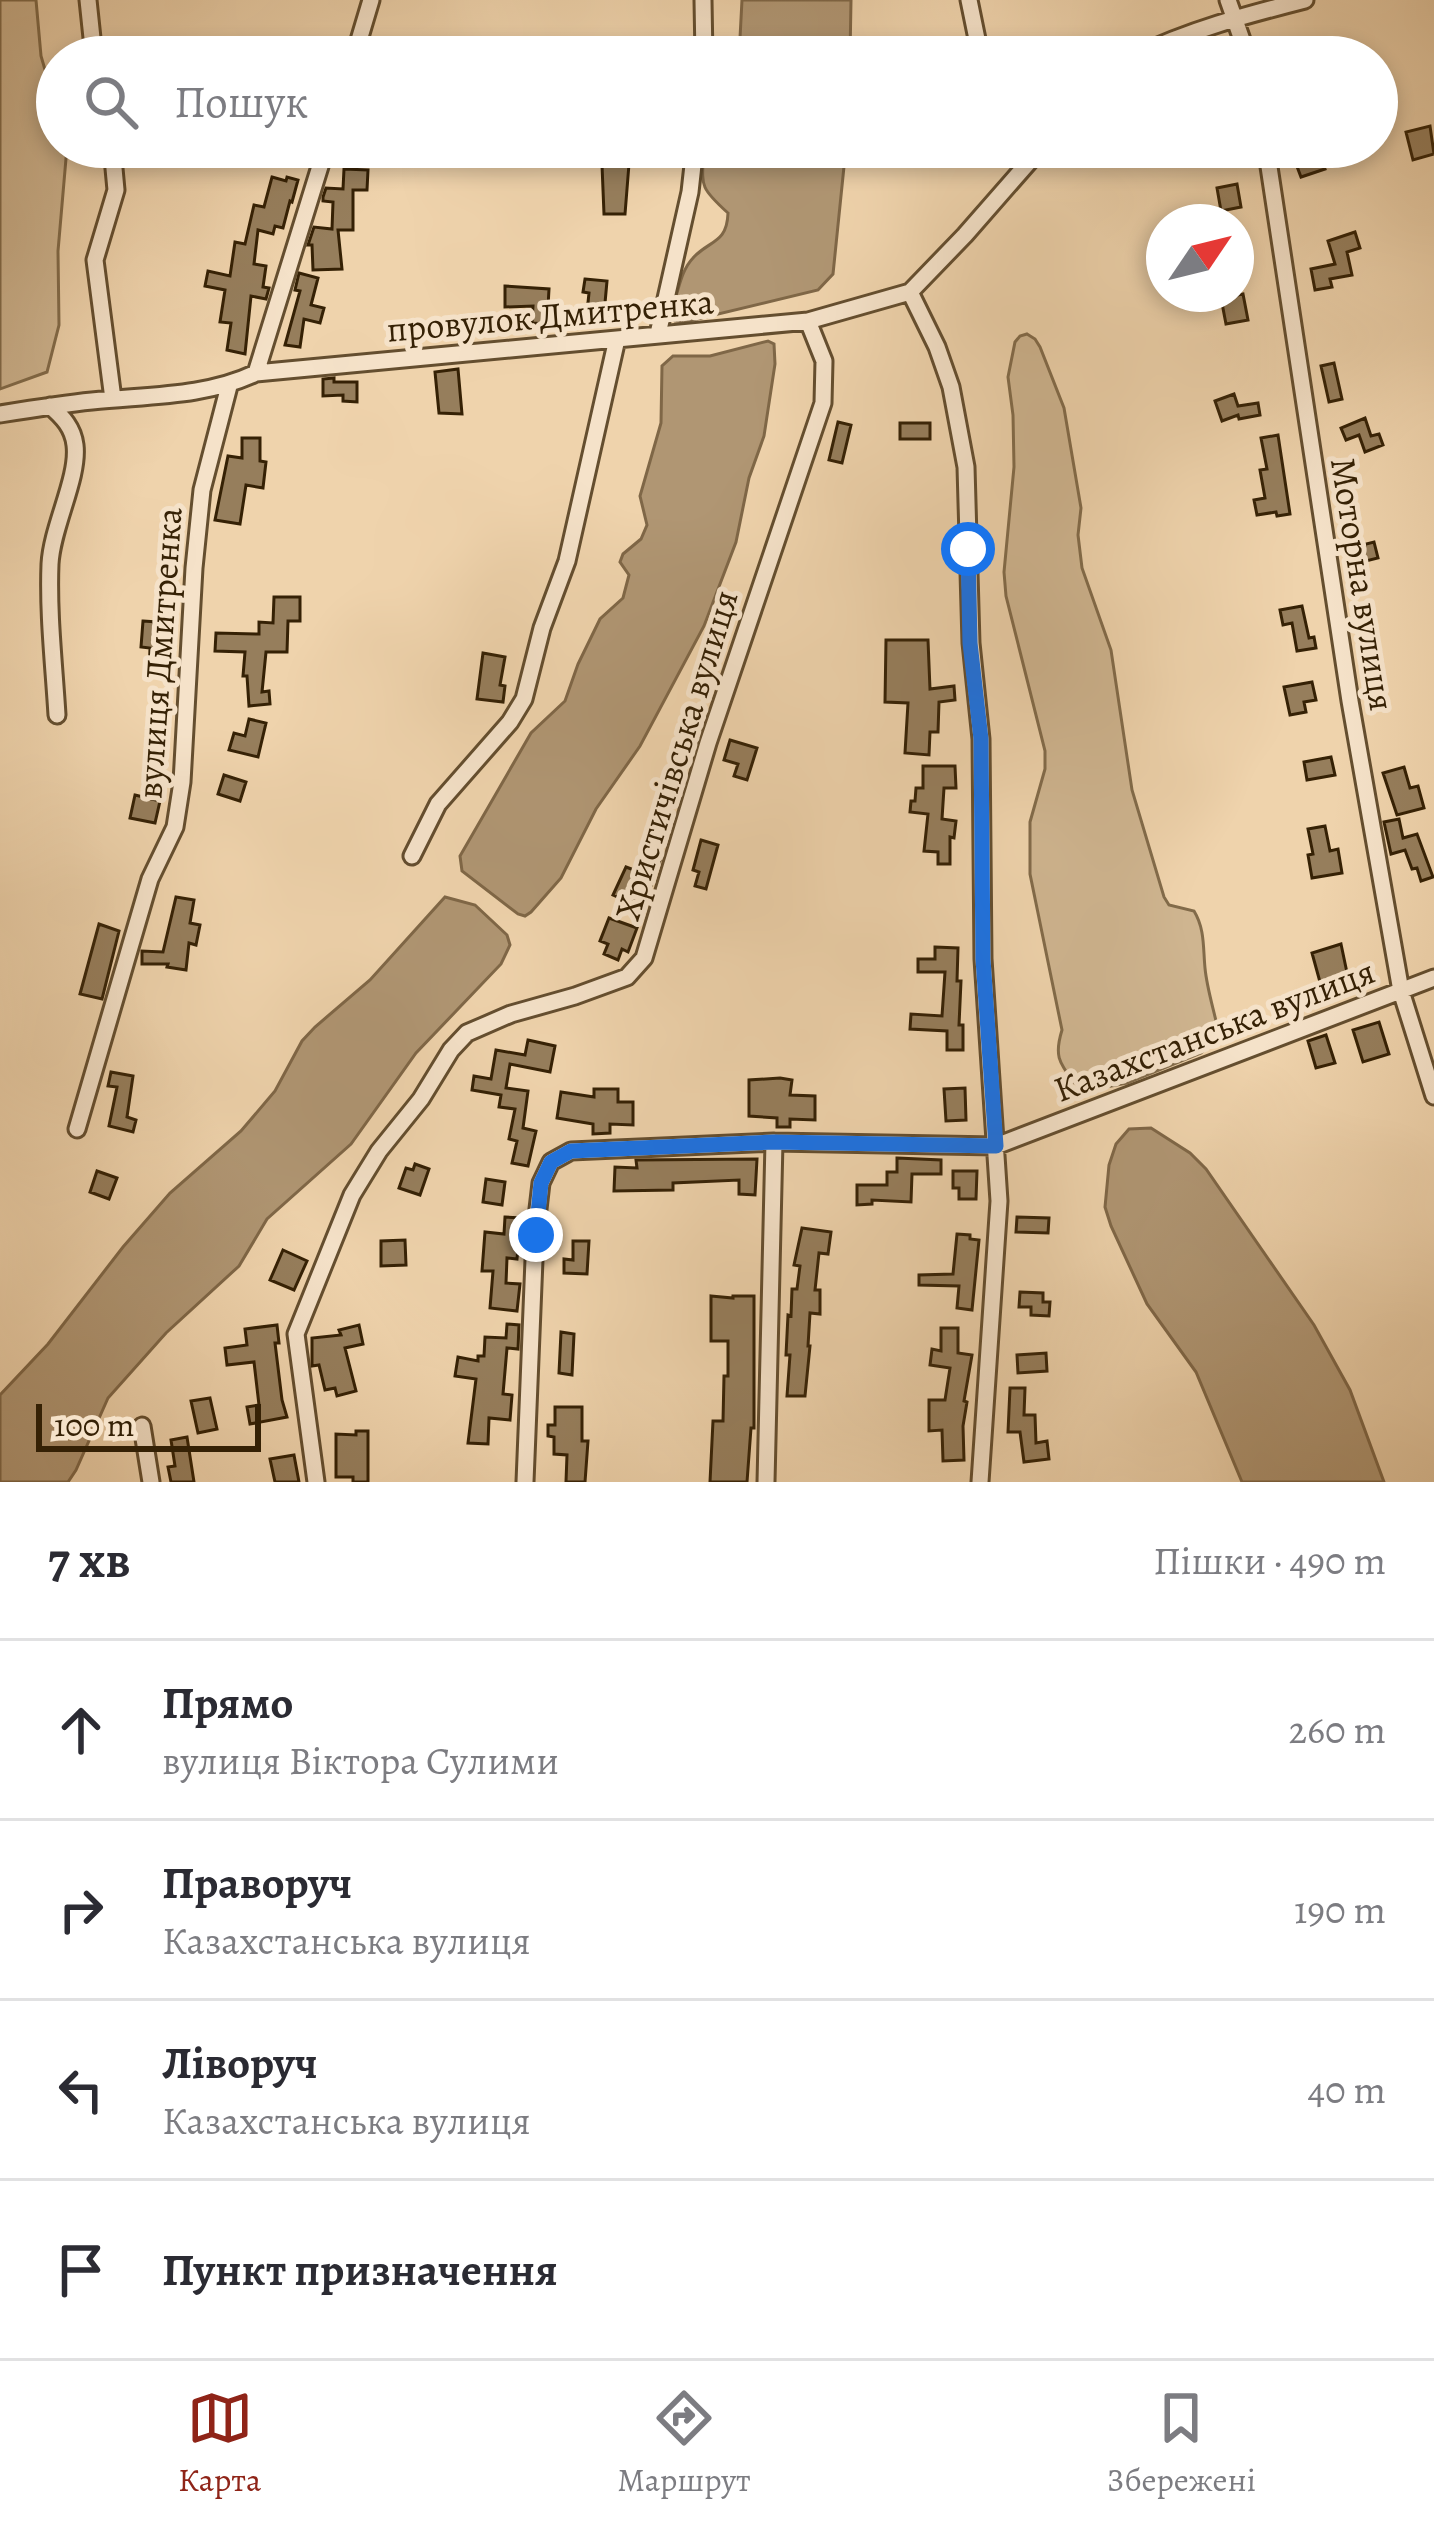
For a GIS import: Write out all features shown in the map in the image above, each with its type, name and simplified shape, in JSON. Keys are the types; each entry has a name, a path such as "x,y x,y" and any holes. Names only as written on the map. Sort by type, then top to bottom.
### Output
{"street":[{"path":"88,0 92,36"},
{"path":"360,36 371,0"},
{"path":"703,0 704,36"},
{"path":"969,0 976,36"},
{"path":"1228,0 1240,36"},
{"path":"1182,36 1305,0"},
{"path":"113,399 95,260 116,190 114,168"},
{"path":"256,373 319,168"},
{"path":"658,334 693,168"},
{"path":"980,1482 999,1201 983,959 981,739 970,643 966,467 951,386 910,292 1024,168"},
{"name":"Моторна вулиця","path":"1269,168 1347,681 1400,991 1434,1096"},
{"name":"провулок Дмитренка","path":"0,413 199,392 229,386 256,373 808,321 910,292"},
{"name":"Христичівська вулиця","path":"316,1482 296,1334 352,1196 379,1150 467,1033 627,977 644,958 708,743 823,403 824,361 808,321"},
{"path":"412,856 438,805 510,722 524,698 542,628 567,561 617,339"},
{"name":"вулиця Дмитренка","path":"77,1129 150,879 176,827 202,490 229,386"},
{"path":"50,406 71,429 76,454 50,564 57,715"},
{"name":"Казахстанська вулиця","path":"525,1482 536,1235 541,1183 551,1162 571,1151 774,1142 996,1146 1434,977"},
{"path":"766,1482 774,1142"},
{"path":"142,1426 151,1482"}],"shaded area":[{"path":"0,0 36,0 36,168 65,168 58,251 59,325 47,372 0,389"},
{"path":"742,0 851,0 850,36 740,36"},
{"path":"844,168 833,274 818,290 675,321 670,312 685,270 721,236 727,223 728,213 711,197 703,170"},
{"path":"1027,334 1040,347 1064,408 1081,508 1082,568 1111,650 1132,790 1164,897 1169,905 1194,911 1200,925 1219,1035 1201,1053 1127,1083 1101,1088 1074,1083 1059,1058 1062,1030 1030,874 1030,822 1045,769 1045,751 1004,572 1014,467 1008,377 1015,342"},
{"path":"768,341 774,344 775,364 764,436 749,478 736,542 704,626 640,746 596,809 561,878 531,912 518,914 462,871 460,856 531,733 565,701 600,619 623,598 629,575 620,562 647,525 640,496 661,423 662,366 673,356 710,356"},
{"path":"445,897 475,905 507,935 510,945 501,964 416,1053 351,1144 267,1219 239,1266 166,1333 108,1398 68,1482 0,1482 0,1395 48,1344 170,1193 241,1131 275,1091 302,1041 370,980"},
{"path":"1151,1128 1206,1169 1314,1325 1350,1390 1384,1482 1242,1482 1196,1372 1147,1304 1105,1207 1116,1144 1129,1129"}],"building":[{"path":"1430,126 1434,154 1413,160 1406,132"},
{"path":"602,168 629,168 625,214 604,214"},
{"path":"1298,168 1325,169 1301,177"},
{"path":"344,169 368,170 367,190 353,190 353,230 338,230 342,269 313,270 312,245 308,245 314,227 332,229 333,202 323,197 326,188 343,189"},
{"path":"272,177 298,180 283,228 275,226 273,234 258,230 254,264 266,266 263,287 269,288 266,299 251,296 245,354 227,350 231,323 220,322 225,290 205,286 208,271 230,276 235,242 245,244 254,205 264,207"},
{"path":"1237,184 1240,204 1220,204 1217,188"},
{"path":"1355,232 1360,248 1347,252 1352,275 1330,279 1332,287 1315,290 1311,269 1335,264 1328,241"},
{"path":"299,273 318,278 311,305 324,308 320,323 304,319 300,347 285,345 300,291 295,290"},
{"path":"585,279 607,281 604,314 587,312"},
{"path":"505,286 549,289 547,324 532,323 533,306 505,307"},
{"path":"1224,312 1246,312 1248,320 1226,324"},
{"path":"1334,363 1342,399 1329,402 1321,366"},
{"path":"458,369 462,414 439,413 435,372"},
{"path":"334,378 334,382 357,382 357,402 343,401 343,395 323,396 323,379"},
{"path":"1234,394 1238,406 1258,403 1260,415 1222,421 1215,401"},
{"path":"1365,418 1371,436 1379,434 1383,445 1365,452 1359,435 1346,440 1341,428"},
{"path":"838,422 851,425 842,463 829,460"},
{"path":"900,423 930,423 930,439 900,439"},
{"path":"1278,435 1290,514 1257,515 1254,500 1265,498 1260,470 1267,469 1261,438"},
{"path":"242,438 260,438 260,461 266,462 263,488 246,485 240,524 215,520 228,456 242,458"},
{"path":"1374,542 1378,558 1350,565 1346,549"},
{"path":"274,597 300,597 300,621 288,621 287,652 266,652 262,692 269,691 270,704 249,706 247,676 243,676 245,652 215,651 216,633 259,634 259,622 273,623"},
{"path":"1302,606 1316,648 1297,651 1292,623 1283,625 1280,610"},
{"path":"143,621 172,623 169,677 149,677 150,648 141,647"},
{"path":"886,640 928,640 930,689 954,686 955,700 939,702 938,732 930,732 929,755 905,753 908,703 885,702"},
{"path":"483,653 505,657 500,685 505,686 503,702 477,699"},
{"path":"1312,682 1316,700 1304,702 1306,712 1290,715 1284,687"},
{"path":"249,719 266,723 258,757 229,750 234,733 245,736"},
{"path":"730,740 757,748 747,780 734,776 738,764 724,760"},
{"path":"1331,757 1335,775 1307,780 1304,762"},
{"path":"923,766 955,766 956,788 944,788 942,819 956,821 954,838 950,837 950,864 938,864 938,852 924,851 928,814 910,812 916,788 923,788"},
{"path":"1404,767 1410,788 1418,786 1424,808 1397,815 1383,773"},
{"path":"224,775 246,782 240,801 218,794"},
{"path":"135,795 160,801 155,823 130,818"},
{"path":"1399,819 1403,838 1417,834 1433,877 1421,881 1405,850 1391,854 1384,822"},
{"path":"1325,826 1330,851 1338,849 1342,873 1312,878 1308,829"},
{"path":"701,840 718,845 706,889 695,886 699,872 693,870"},
{"path":"644,847 662,855 643,908 613,895 626,867 634,870"},
{"path":"176,897 194,900 190,923 200,925 196,945 189,943 186,970 142,964 142,951 163,952"},
{"path":"609,918 637,928 628,952 622,949 618,960 604,954 608,944 600,941"},
{"path":"99,924 119,931 102,999 80,994"},
{"path":"1341,944 1350,987 1323,993 1312,953"},
{"path":"935,947 958,948 963,1050 947,1050 947,1031 910,1029 911,1014 942,1016 945,972 918,972 918,959 935,959"},
{"path":"1379,1022 1389,1054 1363,1062 1353,1030"},
{"path":"1326,1035 1335,1063 1316,1068 1308,1041"},
{"path":"528,1040 555,1046 550,1072 510,1064 506,1088 528,1091 523,1128 536,1131 528,1166 512,1163 517,1141 509,1139 515,1109 499,1107 501,1095 472,1090 474,1076 491,1079 496,1050 525,1055"},
{"path":"111,1072 133,1076 127,1117 136,1120 133,1132 109,1126 117,1087 108,1086"},
{"path":"749,1080 792,1080 790,1095 815,1096 815,1120 790,1119 790,1127 777,1127 777,1118 749,1116"},
{"path":"965,1088 966,1120 946,1121 944,1089"},
{"path":"594,1089 618,1089 618,1102 633,1102 633,1125 610,1124 610,1133 593,1134 593,1124 557,1118 561,1092 594,1097"},
{"path":"897,1158 941,1160 941,1174 912,1174 911,1202 872,1200 872,1204 857,1205 857,1185 887,1185 887,1172 897,1172"},
{"path":"757,1159 755,1195 739,1194 739,1180 673,1183 673,1190 614,1191 615,1167 637,1168 636,1160"},
{"path":"415,1164 429,1169 420,1195 399,1188 406,1168 413,1170"},
{"path":"97,1171 117,1178 109,1199 90,1192"},
{"path":"953,1171 977,1171 976,1199 959,1199"},
{"path":"486,1179 505,1182 502,1205 483,1202"},
{"path":"505,1217 521,1218 517,1259 507,1258 506,1283 520,1284 517,1311 490,1308 493,1271 482,1271 485,1232 504,1234"},
{"path":"1017,1217 1049,1218 1048,1233 1016,1232"},
{"path":"802,1228 831,1232 828,1254 819,1253 815,1290 820,1290 820,1314 810,1313 805,1396 787,1396 788,1315 792,1289 797,1289 800,1266 794,1265"},
{"path":"957,1234 979,1240 972,1310 957,1308 959,1286 919,1285 919,1275 953,1274"},
{"path":"405,1240 406,1265 381,1266 381,1241"},
{"path":"573,1241 589,1241 587,1274 564,1273 564,1259 573,1260"},
{"path":"283,1250 307,1261 294,1290 270,1280"},
{"path":"1020,1292 1043,1293 1043,1302 1050,1302 1049,1316 1031,1315 1031,1307 1019,1307"},
{"path":"711,1296 754,1296 754,1428 747,1482 710,1482 713,1421 723,1421 724,1376 728,1376 728,1341 711,1341"},
{"path":"507,1324 519,1325 518,1349 507,1348 503,1394 512,1395 510,1420 489,1418 488,1444 468,1443 476,1379 455,1376 458,1357 478,1361 478,1356 484,1356 485,1337 506,1338"},
{"path":"277,1325 279,1343 275,1343 287,1417 250,1424 247,1407 259,1405 254,1362 227,1365 225,1348 247,1345 245,1329"},
{"path":"359,1325 363,1344 345,1348 356,1391 337,1396 335,1388 325,1390 319,1365 312,1366 312,1338 341,1335 339,1330"},
{"path":"941,1328 958,1328 958,1353 972,1355 964,1401 964,1460 943,1461 942,1430 929,1431 929,1400 945,1400 950,1368 930,1365 932,1349 941,1351"},
{"path":"561,1332 574,1334 572,1375 559,1373"},
{"path":"1046,1353 1047,1371 1018,1373 1017,1355"},
{"path":"1010,1388 1025,1388 1024,1415 1035,1415 1036,1443 1047,1441 1049,1459 1024,1462 1020,1432 1008,1432"},
{"path":"210,1398 217,1429 198,1433 191,1401"},
{"path":"555,1407 582,1407 582,1441 588,1441 585,1482 566,1482 567,1455 554,1454 548,1425 555,1425"},
{"path":"356,1431 368,1431 368,1482 336,1477 336,1434 356,1435"},
{"path":"187,1437 194,1482 171,1482 168,1467 175,1466 171,1440"},
{"path":"294,1455 299,1482 275,1482 270,1459"}],"route":[{"path":"536,1235 541,1183 551,1162 571,1151 774,1142 996,1146 983,959 981,739 970,643 968,549"}]}
